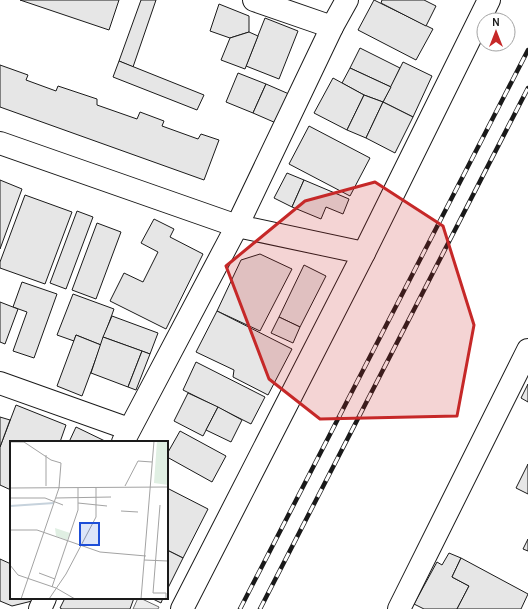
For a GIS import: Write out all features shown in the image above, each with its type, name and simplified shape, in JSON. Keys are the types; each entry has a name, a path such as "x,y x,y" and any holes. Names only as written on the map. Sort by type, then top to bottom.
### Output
{"street":[{"path":"254,0 332,27"},
{"path":"0,383 126,435 237,226 332,27 347,0"},
{"path":"182,609 364,253 489,0"},
{"path":"0,143 237,226 364,253"},
{"path":"399,609 528,350"},
{"path":"40,609 45,599"}],"highlighted area":[{"path":"375,182 443,226 474,325 457,416 320,419 269,379 226,266 305,201"}],"shaded area":[{"path":"138,599 142,599 159,607 158,609 133,609"}],"building":[{"path":"20,0 119,0 109,30"},
{"path":"141,0 156,0 133,67 119,61"},
{"path":"374,0 433,29 416,60 358,30"},
{"path":"382,0 424,0 436,6 426,26 381,3"},
{"path":"219,4 249,16 249,32 230,38 210,31"},
{"path":"265,18 298,31 279,79 246,66"},
{"path":"249,32 258,36 245,69 221,60 230,38"},
{"path":"360,48 400,68 391,87 350,68"},
{"path":"119,61 204,95 197,110 113,77"},
{"path":"403,62 432,76 413,117 383,102"},
{"path":"0,65 28,75 26,80 56,91 58,86 97,99 97,105 137,119 140,112 164,121 162,126 198,139 201,134 219,140 204,180 0,107"},
{"path":"350,68 391,87 383,102 364,95 342,83"},
{"path":"238,73 266,84 253,113 226,102"},
{"path":"333,78 364,95 347,130 314,113"},
{"path":"266,84 289,94 276,123 253,113"},
{"path":"364,95 383,102 366,138 347,130"},
{"path":"383,102 413,117 395,153 366,138"},
{"path":"309,126 370,158 350,196 289,164"},
{"path":"287,173 304,180 292,207 274,198"},
{"path":"0,180 22,189 0,249"},
{"path":"304,180 349,199 343,214 326,207 321,219 292,207"},
{"path":"25,195 72,212 45,284 0,268 0,262"},
{"path":"77,211 93,217 66,289 50,283"},
{"path":"154,219 174,229 170,237 203,254 166,329 110,301 124,273 143,282 158,252 141,243"},
{"path":"97,223 121,232 96,299 72,290"},
{"path":"260,254 292,269 260,331 217,311 241,260"},
{"path":"304,265 326,276 300,327 279,317"},
{"path":"22,282 57,294 34,358 13,351 27,312 13,307"},
{"path":"73,294 114,309 101,345 76,335 74,341 57,335"},
{"path":"0,302 18,309 5,344 0,342"},
{"path":"217,311 292,349 268,395 233,377 234,370 196,352"},
{"path":"112,316 158,333 150,354 103,337"},
{"path":"279,317 300,327 293,343 271,333"},
{"path":"76,335 101,345 82,396 57,386"},
{"path":"103,337 142,351 128,387 91,373"},
{"path":"142,351 150,354 136,390 128,387"},
{"path":"196,362 265,397 251,424 183,390"},
{"path":"528,384 528,402 521,398"},
{"path":"188,393 218,407 203,436 174,421"},
{"path":"16,405 66,425 60,441 10,441 10,490 0,485 0,447"},
{"path":"218,407 242,420 231,442 206,430"},
{"path":"0,417 10,420 0,447"},
{"path":"76,427 105,441 69,441"},
{"path":"180,431 226,456 212,482 168,458 168,452"},
{"path":"528,464 528,494 516,488"},
{"path":"168,489 208,509 183,558 168,550"},
{"path":"528,539 528,551 523,549"},
{"path":"168,550 183,558 168,588"},
{"path":"449,553 461,558 452,577 469,586 457,609 424,609 414,604 437,562 442,565"},
{"path":"461,558 528,594 521,609 457,609 469,586 452,577"},
{"path":"0,559 10,564 10,599 33,599 32,601 12,606 0,601"},
{"path":"64,599 134,599 130,609 60,608"},
{"path":"153,599 163,599 161,603"}],"railway":[{"path":"240,609 528,50"},
{"path":"260,609 528,88"}]}
